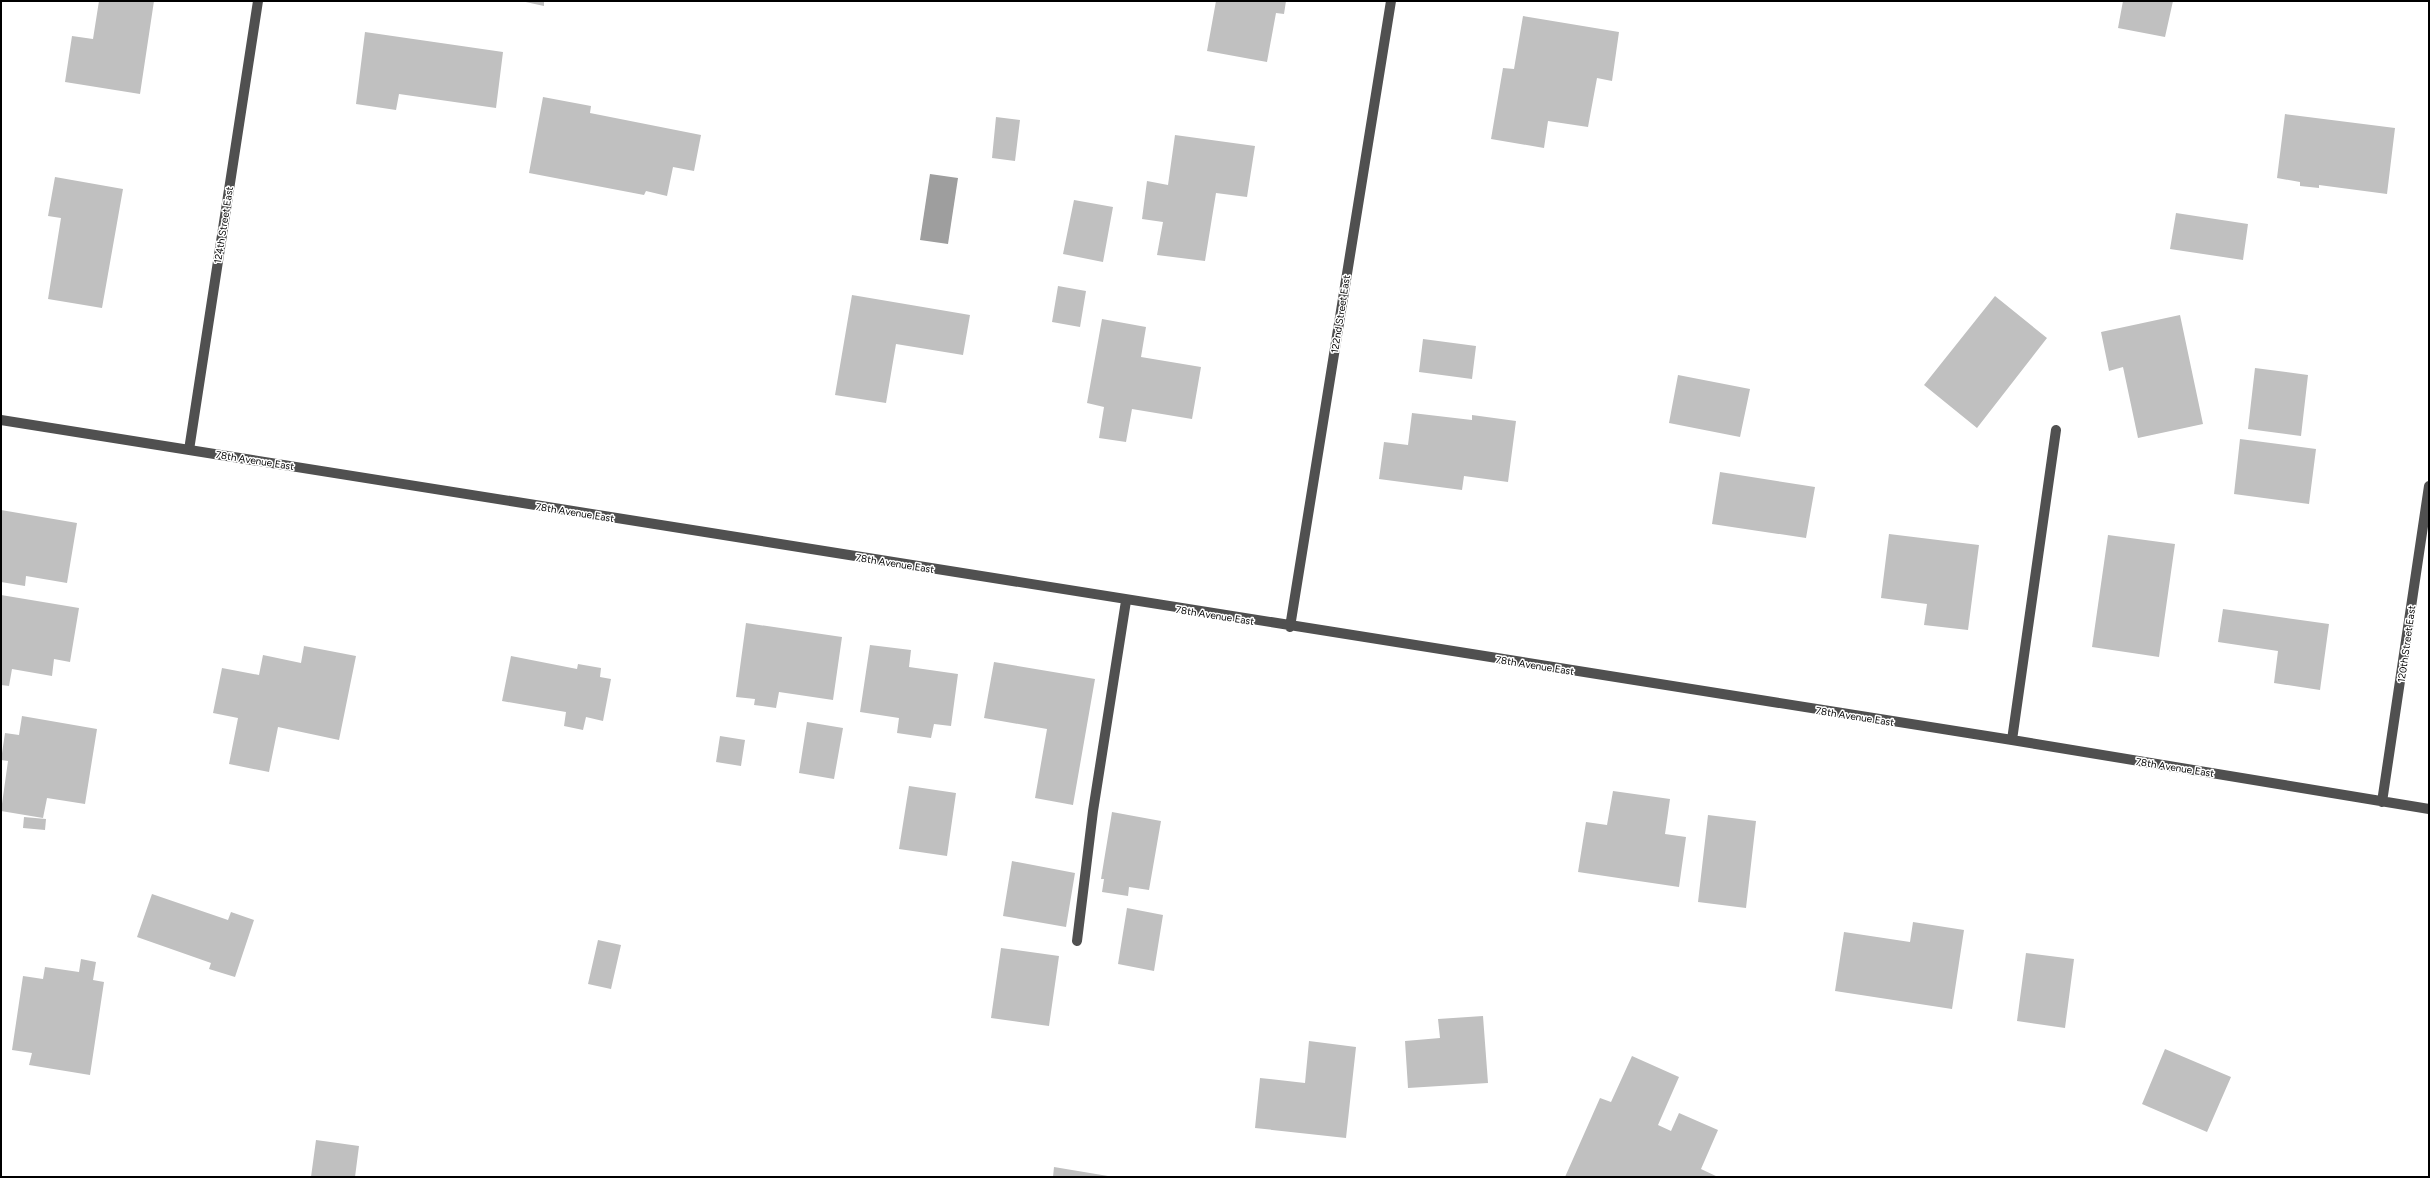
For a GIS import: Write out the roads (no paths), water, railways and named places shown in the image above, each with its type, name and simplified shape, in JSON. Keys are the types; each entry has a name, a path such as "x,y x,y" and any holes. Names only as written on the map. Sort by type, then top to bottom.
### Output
{"street":[{"name":"124th Street East","path":"189,450 258,1"},
{"name":"122nd Street East","path":"1290,627 1391,1"},
{"name":"78th Avenue East","path":"1,420 1290,627 2012,740 2429,809"},
{"path":"2012,740 2056,430"},
{"name":"120th Street East","path":"2382,802 2429,486"},
{"path":"1076,941 1107,712 1126,600"}]}
